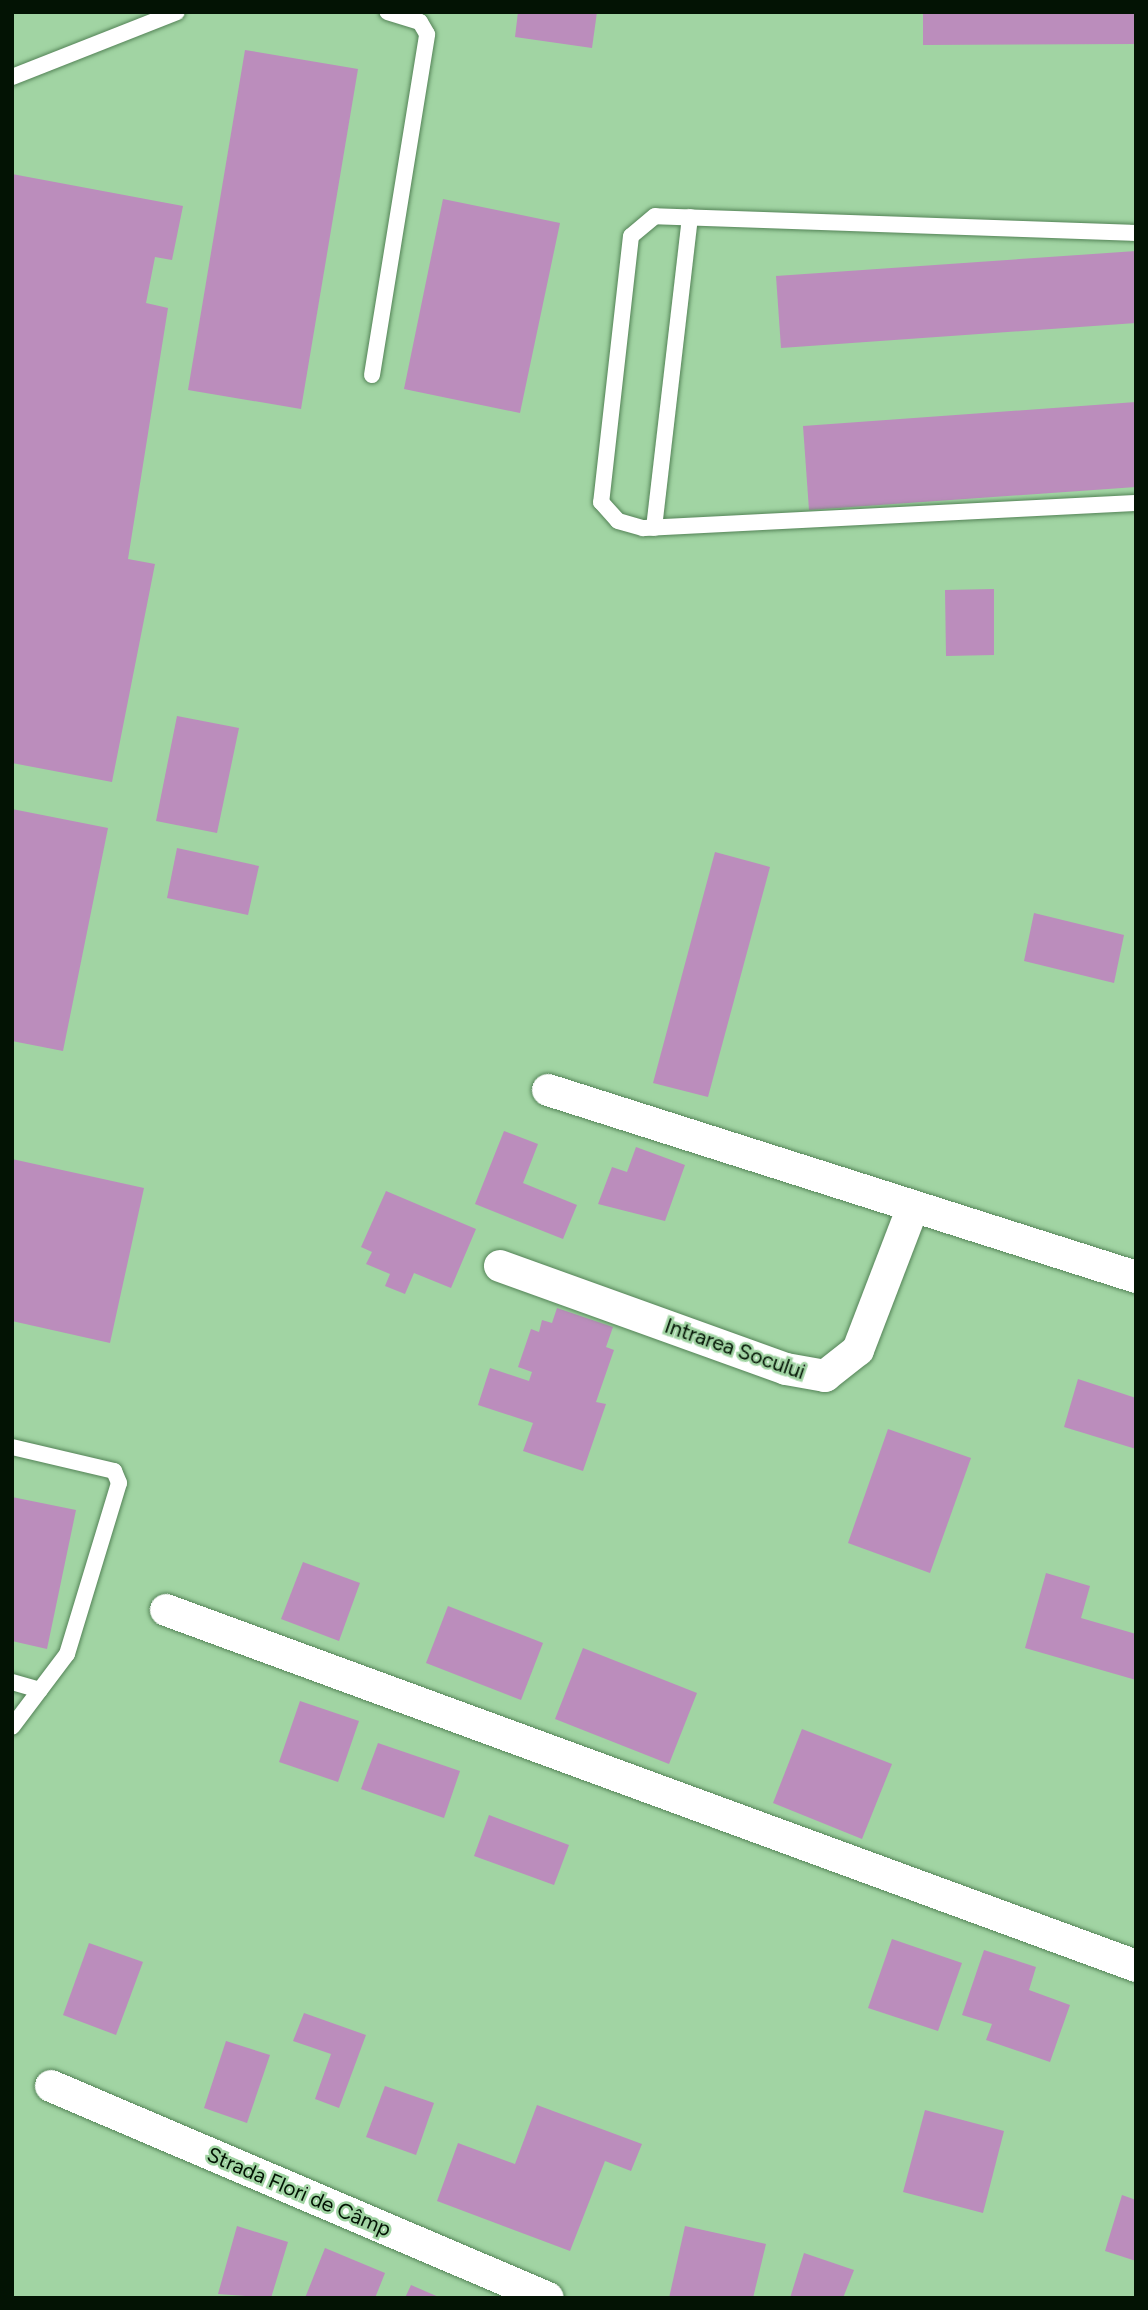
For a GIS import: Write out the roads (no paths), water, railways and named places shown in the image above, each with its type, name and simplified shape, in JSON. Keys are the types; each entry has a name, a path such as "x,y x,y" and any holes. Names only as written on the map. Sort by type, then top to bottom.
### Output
{"street":[{"path":"548,1090 1136,1277"},
{"name":"Intrarea Socului","path":"500,1266 786,1369 825,1377 858,1350 913,1207"},
{"path":"166,1610 1136,1966"},
{"name":"Strada Flori de Câmp","path":"51,2086 505,2290 548,2298"}],"lane":[{"path":"12,77 177,12"},
{"path":"372,375 427,34 414,19 387,12"},
{"path":"1136,233 655,216 631,236 601,502 618,521 654,528 1136,503"},
{"path":"654,528 690,217"},
{"path":"12,1447 114,1471 119,1483 67,1654 12,1727"},
{"path":"12,1682 40,1689"}]}
